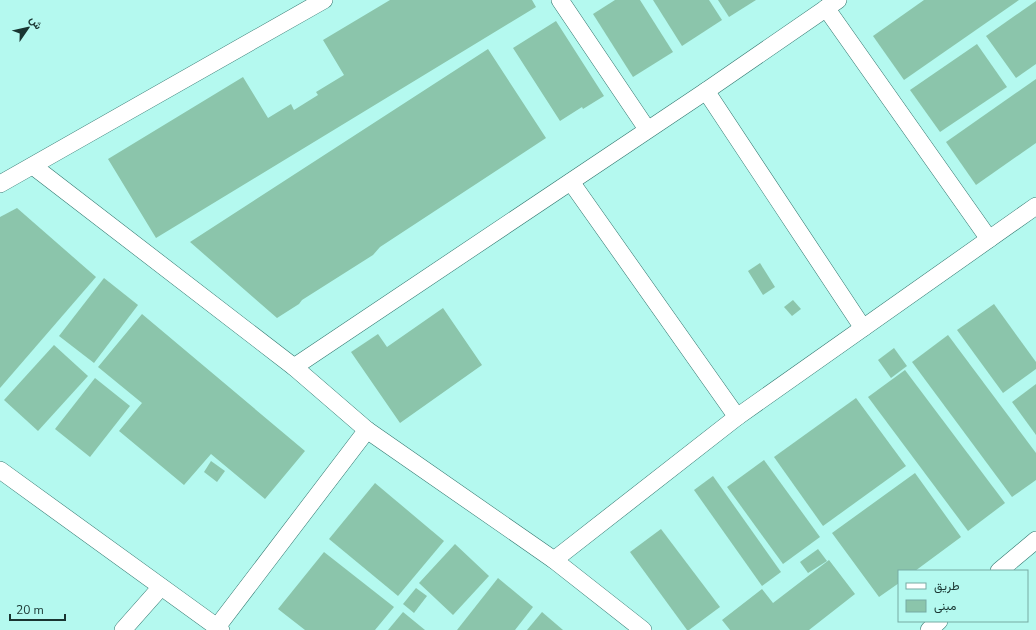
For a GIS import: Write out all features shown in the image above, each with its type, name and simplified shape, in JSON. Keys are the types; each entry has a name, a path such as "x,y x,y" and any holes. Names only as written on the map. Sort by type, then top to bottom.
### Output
{"street":[{"path":"0,184 324,0"},
{"path":"560,0 647,129"},
{"path":"294,367 571,182 647,129 706,91 832,4 989,239"},
{"path":"706,91 863,328"},
{"path":"33,166 294,367 367,430 554,560 643,630"},
{"path":"571,182 737,417"},
{"path":"554,560 737,417 1036,206"},
{"path":"0,470 219,629 367,430"},
{"path":"1000,570 1036,540"},
{"path":"123,630 161,587"},
{"path":"929,630 938,622"}],"building":[{"path":"390,0 532,0 536,7 156,238 108,159 243,77 268,118 291,104 294,110 318,95 316,92 344,75 323,40"},
{"path":"615,0 640,0 673,52 633,77 593,14"},
{"path":"653,0 709,0 722,20 682,46"},
{"path":"718,0 756,0 729,17"},
{"path":"924,0 1019,0 904,80 873,36"},
{"path":"1036,1 1036,64 1016,78 986,36"},
{"path":"556,21 604,96 583,109 582,107 560,121 513,48"},
{"path":"977,44 1007,87 940,132 910,90"},
{"path":"488,49 546,138 380,247 373,255 302,300 299,304 277,318 190,242"},
{"path":"1036,79 1036,143 976,185 946,142"},
{"path":"17,208 96,277 0,388 0,217"},
{"path":"760,263 775,287 763,295 748,271"},
{"path":"104,278 138,305 94,363 59,336"},
{"path":"793,300 801,309 792,316 784,307"},
{"path":"994,304 1036,362 1036,369 1003,393 957,330"},
{"path":"443,308 482,365 400,423 351,352 378,334 387,347"},
{"path":"142,314 305,451 265,499 211,454 184,485 119,431 142,403 98,367"},
{"path":"948,335 1036,453 1036,480 1012,497 912,362"},
{"path":"54,345 88,376 38,431 4,400"},
{"path":"894,348 907,366 891,378 878,360"},
{"path":"905,370 1005,503 968,531 868,397"},
{"path":"95,378 130,406 90,457 55,429"},
{"path":"1036,384 1036,435 1012,402"},
{"path":"856,398 906,466 823,526 774,457"},
{"path":"764,460 820,537 783,564 727,487"},
{"path":"211,461 225,471 217,482 204,472"},
{"path":"915,473 961,537 916,570 898,570 898,584 879,597 832,533"},
{"path":"713,476 781,572 762,586 694,490"},
{"path":"375,483 444,541 398,596 329,539"},
{"path":"661,529 720,607 689,630 687,630 630,552"},
{"path":"455,544 489,576 453,615 419,583"},
{"path":"818,549 827,561 808,573 800,562"},
{"path":"324,552 394,607 375,630 305,630 278,609"},
{"path":"829,560 855,594 809,630 730,630 722,620 762,589 773,603"},
{"path":"498,578 533,607 515,630 457,630"},
{"path":"416,588 427,596 414,613 403,604"},
{"path":"403,612 425,630 388,630"},
{"path":"542,612 563,630 527,630"}]}
